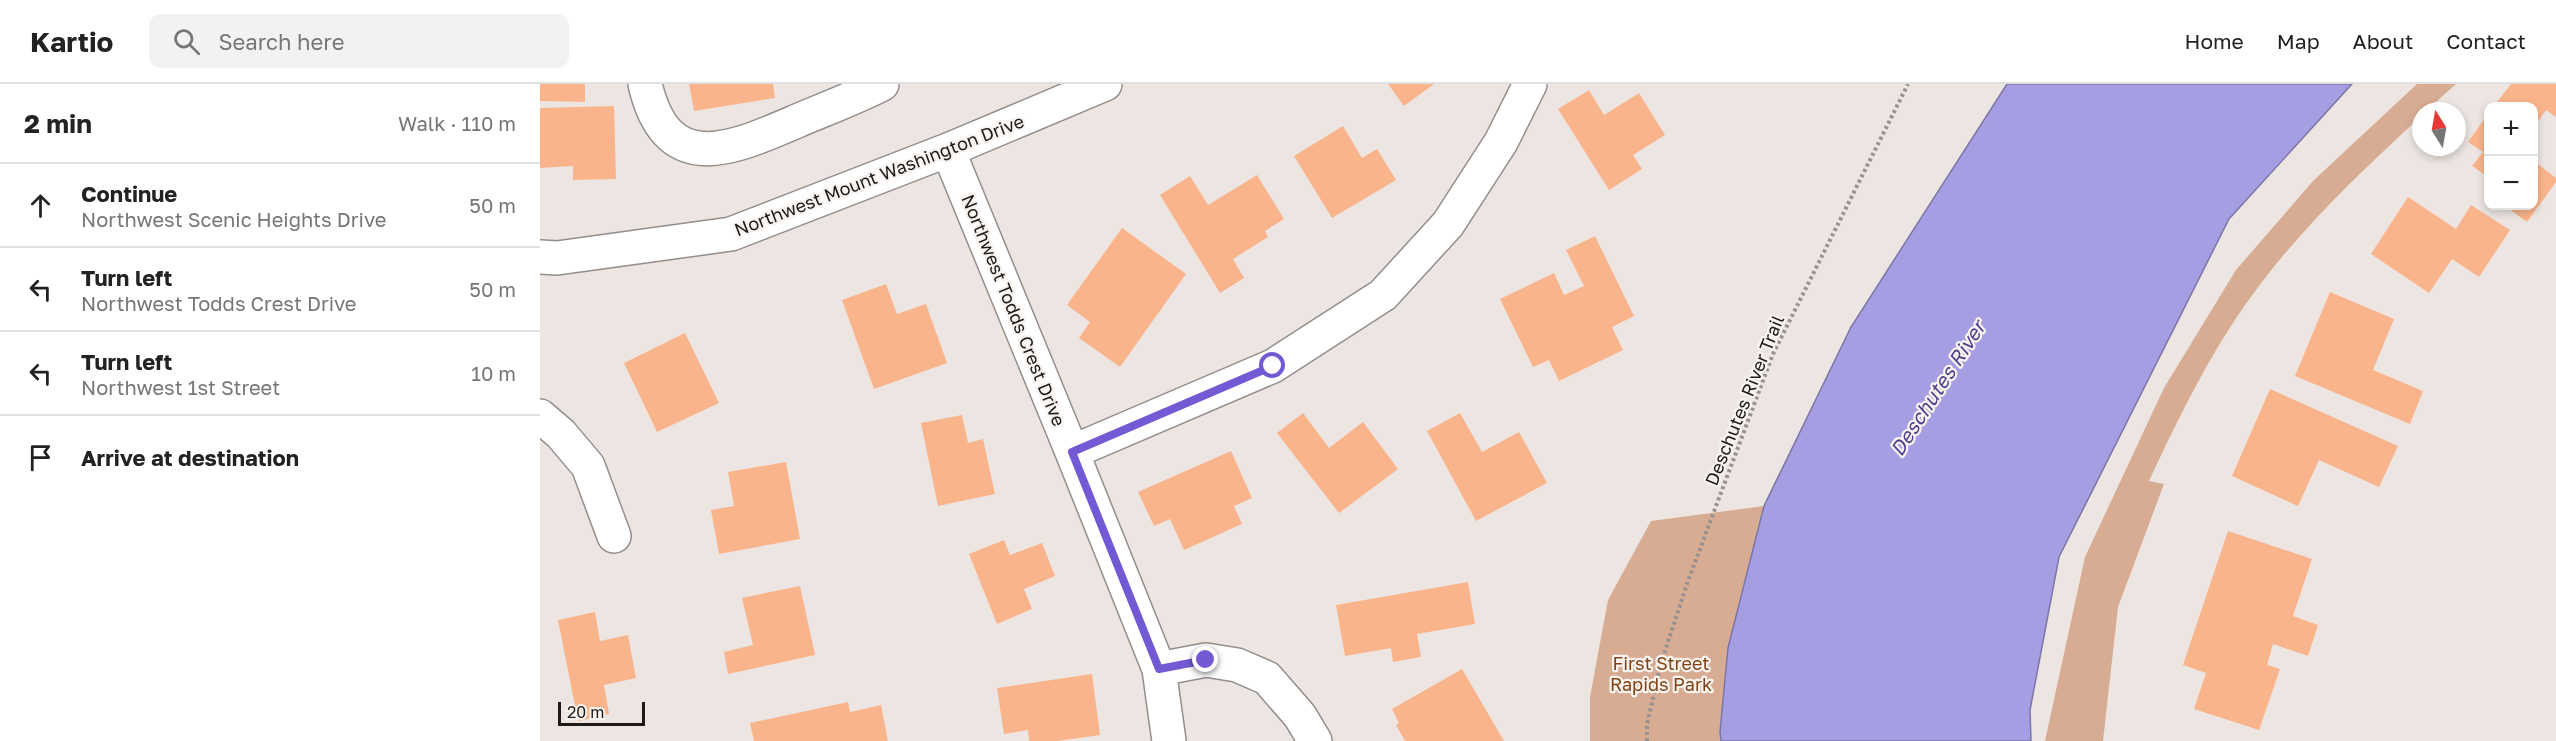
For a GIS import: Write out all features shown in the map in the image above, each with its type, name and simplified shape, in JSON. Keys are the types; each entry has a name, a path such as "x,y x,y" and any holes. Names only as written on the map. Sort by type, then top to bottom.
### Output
{"street":[{"path":"645,84 654,113 668,135 686,146 715,150 744,144 882,84"},
{"name":"Northwest Mount Washington Drive","path":"540,256 557,258 731,234 948,150 1105,84"},
{"path":"1072,452 1273,366 1383,295 1448,224 1501,142 1530,84"},
{"name":"Northwest Todds Crest Drive","path":"948,150 1159,669 1169,741"},
{"path":"540,416 561,434 588,466 614,536"},
{"path":"1159,669 1206,660 1237,665 1267,678 1300,716 1315,741"}],"path":[{"name":"Deschutes River Trail","path":"1647,741 1647,724 1661,663 1688,581 1773,354 1908,84"}],"green space":[{"path":"2417,84 2456,84 2436,102 2412,102 2412,124 2311,223 2253,294 2223,338 2184,409 2149,481 2164,484 2118,607 2103,741 2045,741 2085,557 2164,388 2236,270 2313,181"},
{"name":"First Street Rapids Park","path":"1764,506 1728,648 1721,741 1590,741 1590,697 1608,600 1651,521"}],"water":[{"name":"Deschutes River","path":"2007,84 2352,84 2229,219 2059,557 2030,710 2031,741 1721,741 1728,648 1764,506 1851,327"}],"building":[{"path":"540,84 585,84 585,102 540,101"},
{"path":"689,84 773,84 775,98 694,111"},
{"path":"1388,84 1434,84 1404,106"},
{"path":"2511,84 2556,84 2556,117 2546,110 2538,121 2538,102 2497,102"},
{"path":"1589,90 1604,115 1639,93 1665,135 1633,155 1642,169 1609,190 1558,109"},
{"path":"614,106 616,179 573,180 573,166 540,168 540,108"},
{"path":"2484,120 2484,174 2472,166 2483,152 2468,142"},
{"path":"1343,126 1362,158 1377,149 1396,180 1332,218 1294,156"},
{"path":"2538,164 2556,178 2556,182 2538,207"},
{"path":"1257,175 1284,219 1265,231 1268,237 1233,259 1244,278 1220,293 1160,195 1190,176 1208,205"},
{"path":"2408,197 2456,229 2471,205 2510,230 2479,277 2452,259 2429,293 2371,254"},
{"path":"2510,210 2536,210 2527,222"},
{"path":"1122,228 1186,274 1120,367 1079,338 1090,322 1067,305"},
{"path":"1595,236 1634,316 1612,327 1623,350 1559,381 1549,360 1533,367 1500,299 1554,273 1564,295 1584,286 1566,250"},
{"path":"886,284 897,314 926,304 947,363 874,389 842,300"},
{"path":"2330,292 2394,319 2373,370 2423,391 2410,424 2295,376"},
{"path":"685,333 719,403 657,432 624,363"},
{"path":"2270,389 2398,446 2379,487 2319,460 2298,506 2232,476"},
{"path":"1303,413 1329,448 1363,422 1398,469 1339,513 1277,433"},
{"path":"1460,413 1482,452 1519,432 1547,483 1476,521 1427,431"},
{"path":"962,415 968,443 983,439 995,494 938,506 921,423"},
{"path":"1231,451 1252,498 1234,506 1242,524 1184,550 1170,519 1154,526 1138,492"},
{"path":"786,462 800,539 719,554 711,510 734,506 728,472"},
{"path":"2228,531 2312,559 2293,616 2318,625 2308,656 2273,644 2267,665 2280,669 2259,730 2194,709 2206,673 2183,665"},
{"path":"1004,540 1010,555 1042,543 1055,576 1024,589 1032,609 997,624 969,554"},
{"path":"1468,582 1475,624 1417,634 1421,657 1393,662 1391,648 1345,656 1336,605"},
{"path":"800,586 815,655 728,674 724,652 753,645 742,598"},
{"path":"595,612 600,641 628,635 636,678 604,685 609,714 578,721 558,620"},
{"path":"1462,669 1504,741 1405,741 1396,725 1399,723 1392,709"},
{"path":"1092,674 1100,735 1057,741 1029,741 1028,730 1004,734 997,688"},
{"path":"848,702 850,712 881,705 888,741 754,741 750,723"}],"route":[{"path":"1206,660 1159,669 1072,452 1273,366"}]}
